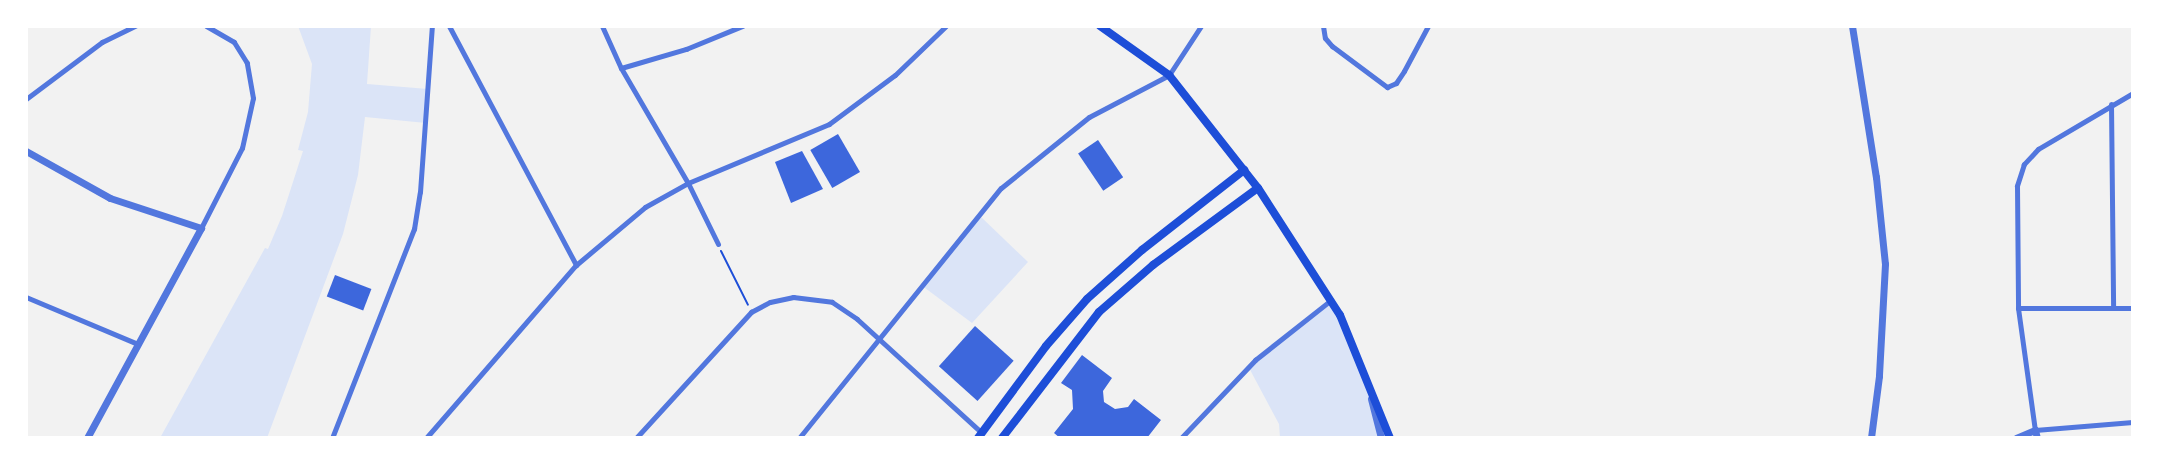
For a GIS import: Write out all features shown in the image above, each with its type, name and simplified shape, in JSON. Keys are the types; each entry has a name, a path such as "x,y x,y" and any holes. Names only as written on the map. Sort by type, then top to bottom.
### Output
{"main road":[{"path":"1100,26 1168,75 1258,188 1332,299 1355,348 1370,394 1390,438"},
{"path":"983,436 1046,346 1088,299 1142,250 1244,170"},
{"path":"1002,438 1099,312 1153,265 1258,188"}],"street":[{"path":"26,99 102,42 135,26"},
{"path":"87,438 242,148 253,98 247,63 234,42 206,26"},
{"path":"332,438 414,229 420,192 432,26"},
{"path":"448,26 576,265"},
{"path":"602,26 622,68 688,183 718,244"},
{"path":"622,68 686,49 742,26"},
{"path":"426,438 576,265 645,207 688,183 829,124 895,75 946,26"},
{"path":"799,438 878,337 1001,188 1089,117 1168,75 1201,26"},
{"path":"1323,26 1325,38 1332,46 1387,88 1396,83 1404,71 1428,26"},
{"path":"1852,26 1876,177 1885,264 1881,359 1871,438"},
{"path":"2036,434 2018,308 2017,186 2024,164 2038,149 2111,104 2133,93"},
{"path":"2111,104 2113,308"},
{"path":"26,151 110,198 200,228"},
{"path":"26,297 138,344"},
{"path":"636,438 751,312 770,302 814,298 832,302 878,337 983,436"},
{"path":"1180,438 1255,360 1332,299"},
{"path":"2018,308 2133,308"},
{"path":"1370,394 1381,438"},
{"path":"2016,438 2133,422"}],"path":[{"path":"718,244 751,312"}],"shaded area":[{"path":"298,26 371,26 367,84 428,89 426,123 365,117 358,175 343,234 267,438 160,438 265,248 268,249 282,216 303,151 298,150 308,112 312,64"},
{"path":"979,215 1028,262 972,323 921,285"},
{"path":"1331,299 1355,348 1381,438 1280,438 1279,424 1248,366"}],"building":[{"path":"838,134 860,172 832,188 810,150"},
{"path":"1098,140 1123,177 1103,191 1078,153"},
{"path":"802,151 823,189 791,203 775,162"},
{"path":"335,275 371,289 363,310 327,296"},
{"path":"975,326 1014,361 978,401 939,366"},
{"path":"1082,355 1112,378 1103,391 1104,402 1115,409 1128,407 1134,399 1161,420 1147,438 1060,438 1054,433 1073,409 1072,390 1061,383"}]}
